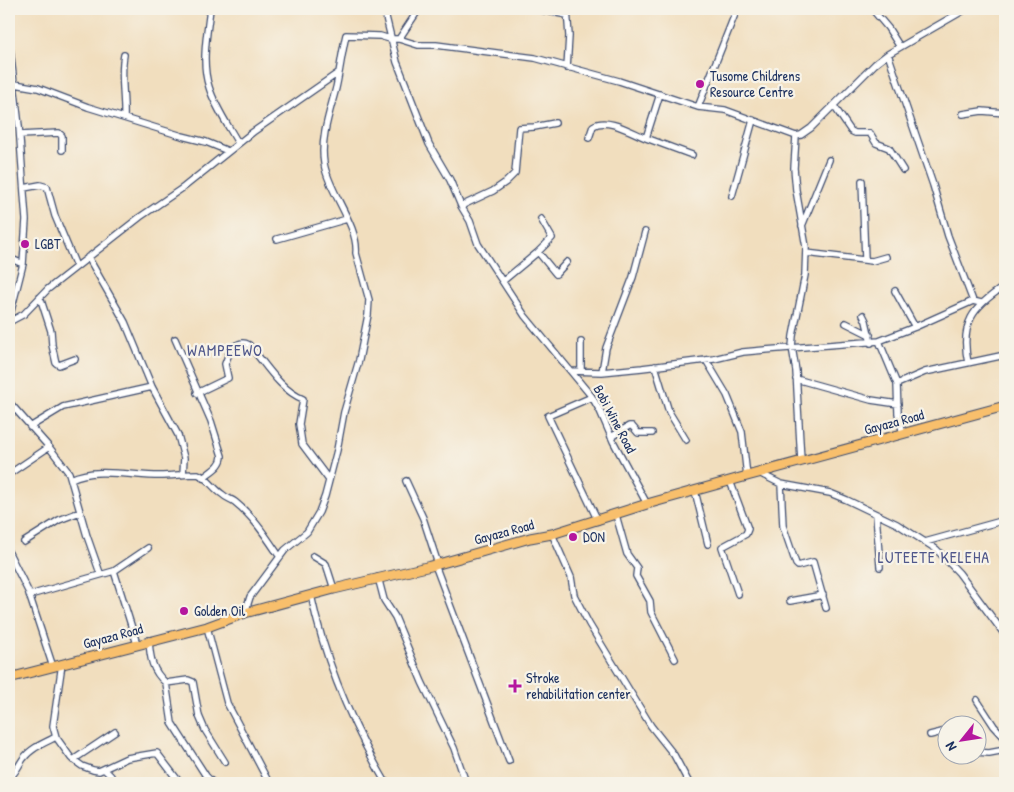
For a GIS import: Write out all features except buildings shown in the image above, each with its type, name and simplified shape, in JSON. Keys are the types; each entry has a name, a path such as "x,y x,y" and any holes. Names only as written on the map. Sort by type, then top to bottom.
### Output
{"main road":[{"name":"Gayaza Road","path":"9,678 149,640 207,627 245,613 378,577 552,534 647,504 1005,406"}],"street":[{"path":"9,321 23,264 26,220 20,135 9,33 11,9"},
{"path":"210,9 206,50 206,76 212,94 238,143"},
{"name":"Bobi Wine Road","path":"384,9 397,62 429,144 450,180 461,206 470,221 478,244 525,316 592,397 647,504"},
{"path":"399,39 419,9"},
{"path":"536,9 567,12 567,68"},
{"path":"698,107 737,9"},
{"path":"872,9 888,28 900,47"},
{"path":"245,613 250,597 285,550 307,532 319,512 337,450 344,412 359,360 368,315 369,300 356,254 355,239 326,172 324,160 327,128 346,35 380,36 418,45 436,45 535,58 619,81 698,107 725,110 796,136 812,128 875,64 888,54 966,9"},
{"path":"888,54 928,168 951,244 973,301"},
{"path":"124,55 122,78 124,118"},
{"path":"9,321 24,314 40,297 76,266 140,216 184,187 238,143 338,73"},
{"path":"15,84 38,88 124,118 206,142 228,151"},
{"path":"646,138 660,94"},
{"path":"834,106 850,131 854,133 870,133 876,143 889,148 903,170"},
{"path":"963,114 982,111 1005,113"},
{"path":"732,196 753,120"},
{"path":"590,138 593,126 600,123 615,126 692,155"},
{"path":"461,206 493,191 515,173 519,128 554,124"},
{"path":"20,135 60,133 62,136 62,150"},
{"path":"796,136 794,168 796,190 805,235 806,253 806,275 792,347 801,461"},
{"path":"802,226 829,160"},
{"path":"862,181 865,259"},
{"path":"24,188 40,185 47,187 55,216 76,266"},
{"path":"503,281 552,238 541,219"},
{"path":"277,239 347,220"},
{"path":"602,372 606,348 634,277 645,232"},
{"path":"538,252 556,274 567,262"},
{"path":"806,253 872,261 886,257"},
{"path":"88,257 125,322 152,387 178,435 184,458 183,474"},
{"path":"9,258 23,264"},
{"path":"968,363 965,348 969,321 981,302 1005,286"},
{"path":"894,290 915,327"},
{"path":"40,297 50,331 56,364 65,363 75,358"},
{"path":"572,371 602,372 706,360 743,352 879,342 973,301 981,302"},
{"path":"863,315 872,343"},
{"path":"846,323 870,336"},
{"path":"176,340 210,421 222,459 220,465 204,478"},
{"path":"197,393 228,378 225,364 231,348 240,342 245,342 285,388 303,399 299,424 302,444 329,480"},
{"path":"581,342 581,371"},
{"path":"879,342 897,384 903,434"},
{"path":"897,384 925,372 1005,355"},
{"path":"706,360 727,395 742,432 747,476"},
{"path":"655,366 670,412 686,440"},
{"path":"796,379 871,400 898,404"},
{"path":"30,427 64,407 152,387"},
{"path":"592,397 548,416 598,521"},
{"path":"9,402 66,467 100,574"},
{"path":"611,436 629,426 632,426 638,433 652,433"},
{"path":"9,474 49,447"},
{"path":"71,479 82,474 94,473 158,476 198,474 250,517 280,557"},
{"path":"759,473 780,484 830,493 897,524 936,549 948,560 1005,635"},
{"path":"406,480 423,518 436,564 509,762"},
{"path":"730,481 748,529 746,534 722,547 738,594"},
{"path":"780,484 783,526 796,564 798,566 813,562 826,608"},
{"path":"695,491 708,544"},
{"path":"24,542 59,520 80,512"},
{"path":"876,514 880,567"},
{"path":"616,515 627,554 637,568 636,576 650,601 651,612 675,659"},
{"path":"925,542 1005,520"},
{"path":"552,534 571,577 574,595 584,616 651,726 674,755 689,783"},
{"path":"29,594 114,570 148,548"},
{"path":"9,553 29,594 58,665 54,726 56,737 73,760 93,770 104,769 127,758 157,753 180,783"},
{"path":"313,556 326,564 334,589"},
{"path":"114,570 137,644"},
{"path":"378,577 384,600 395,617 422,682 454,748 466,783"},
{"path":"312,595 317,623 346,708 386,783"},
{"path":"790,601 823,595"},
{"path":"207,627 227,703 269,783"},
{"path":"149,640 150,658 158,676 166,683 172,722 206,776 213,783"},
{"path":"166,683 188,680 193,682 202,723 225,762"},
{"path":"977,700 994,726 1005,738"},
{"path":"73,760 115,732"},
{"path":"930,735 936,734"},
{"path":"9,778 14,775 22,760 32,749 56,737"},
{"path":"986,753 1005,750"},
{"path":"104,769 111,776 112,781 110,783"}],"place":[{"name":"Tusome Childrens Resource Centre","path":"700,84"},
{"name":"LGBT","path":"25,244"},
{"name":"DON","path":"573,537"},
{"name":"Golden Oil","path":"184,611"},
{"name":"Stroke rehabilitation center","path":"515,686"}],"district":[{"name":"WAMPEEWO","path":"225,350"},
{"name":"LUTEETE KELEHA","path":"934,557"}]}
